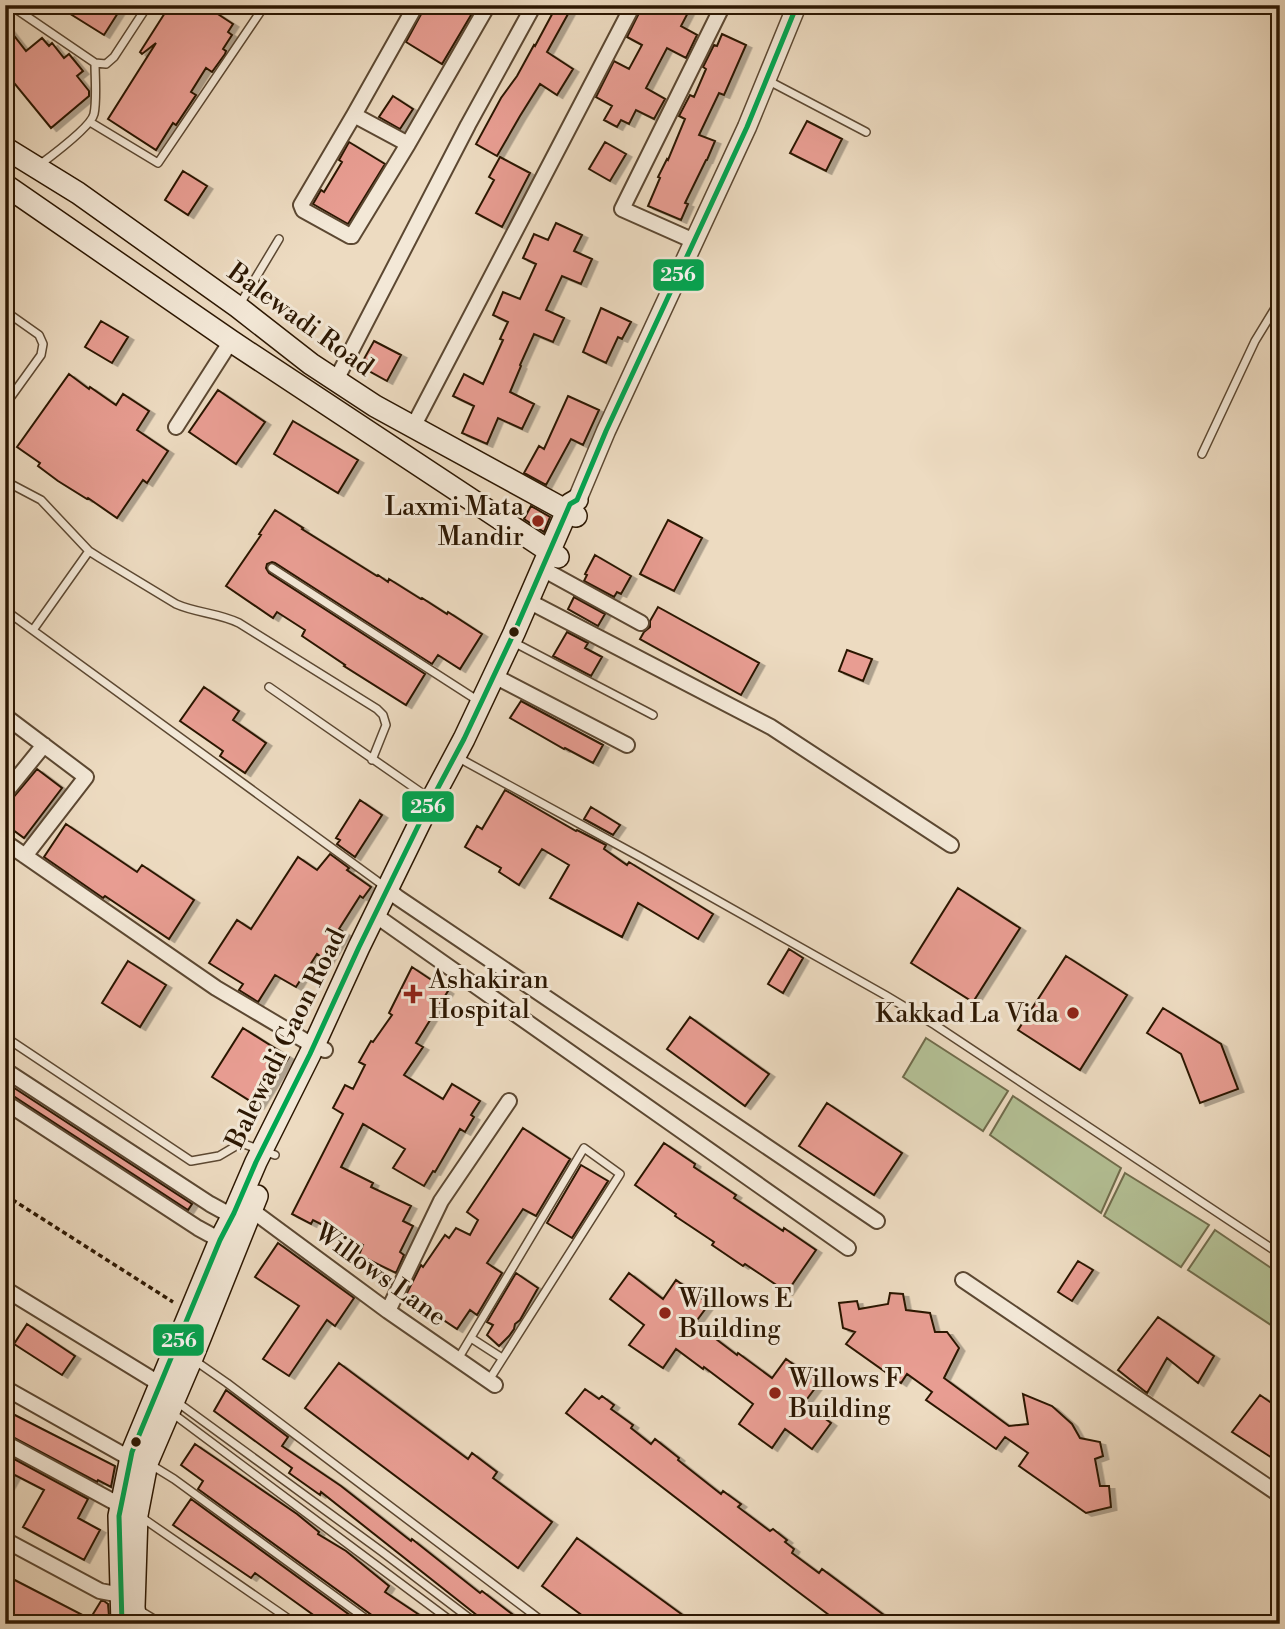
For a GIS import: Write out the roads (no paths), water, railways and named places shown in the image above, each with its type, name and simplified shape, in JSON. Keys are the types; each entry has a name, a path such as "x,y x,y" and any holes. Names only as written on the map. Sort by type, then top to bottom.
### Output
{"main road":[{"name":"Balewadi Road","path":"5,148 78,193 243,311 311,364 375,407 573,509"},
{"name":"Balewadi Road","path":"5,185 231,341 479,505 553,561"},
{"path":"231,341 243,311"},
{"path":"479,505 498,472"},
{"name":"Balewadi Gaon Road","path":"128,1612 129,1511 139,1461 167,1398 192,1358 241,1209 392,893 536,605 573,509"},
{"name":"Balewadi Gaon Road","path":"392,893 432,800 459,758 481,703 553,561"},
{"name":"Balewadi Gaon Road","path":"167,1398 190,1313 220,1240 241,1209"}],"street":[{"path":"416,5 301,205 303,210 351,236 488,5"},
{"path":"336,380 468,125 534,5"},
{"path":"413,427 633,5"},
{"path":"694,241 622,209 723,5"},
{"name":"Balewadi Gaon Road","path":"573,509 606,431 747,127 797,5"},
{"path":"354,115 408,144"},
{"path":"176,426 231,341"},
{"path":"553,561 641,623"},
{"path":"536,605 763,722 951,845"},
{"path":"500,679 627,745"},
{"path":"5,716 86,777 25,856"},
{"path":"5,793 44,745"},
{"path":"5,842 216,988 319,1048"},
{"path":"392,893 877,1221"},
{"path":"380,918 848,1248"},
{"name":"Willows Lane","path":"5,1070 202,1199 241,1209 492,1383"},
{"path":"388,1311 441,1201 509,1101"},
{"path":"5,1102 188,1222 220,1240"},
{"path":"188,1222 202,1199"},
{"path":"963,1280 1280,1495"},
{"path":"5,1290 167,1398"},
{"path":"5,1388 139,1461"},
{"path":"5,1443 129,1511"},
{"path":"5,1540 100,1591 128,1612"}],"lane":[{"path":"10,5 95,63 106,64 114,57 148,5"},
{"path":"90,122 158,163 264,5"},
{"path":"37,167 90,122 94,114 95,63"},
{"path":"767,79 866,132"},
{"path":"243,311 279,239"},
{"path":"1202,454 1255,341 1280,300"},
{"path":"5,311 39,335 43,344 41,355 5,405"},
{"path":"5,481 41,500 89,551 176,604 239,623 377,709 383,715 386,725 372,760"},
{"path":"33,630 89,551"},
{"path":"272,568 481,703"},
{"path":"5,610 392,893"},
{"path":"517,644 653,715"},
{"path":"269,687 432,800"},
{"path":"459,758 915,1013 1280,1254"},
{"path":"5,1037 191,1161 219,1156 241,1143 268,1153"},
{"path":"458,1359 584,1148 621,1174 502,1358 492,1383"},
{"path":"471,1338 502,1358"},
{"path":"192,1358 546,1624"},
{"path":"167,1398 455,1624"},
{"path":"167,1398 381,1551 477,1624"},
{"path":"139,1461 174,1479 373,1624"},
{"path":"129,1511 296,1624"},
{"path":"128,1612 162,1624"}],"place":[{"name":"Laxmi Mata Mandir","path":"538,521"},
{"name":"Ashakiran Hospital","path":"413,994"},
{"name":"Kakkad La Vida","path":"1073,1013"},
{"name":"Willows E Building","path":"665,1313"},
{"name":"Willows F Building","path":"775,1393"}]}
